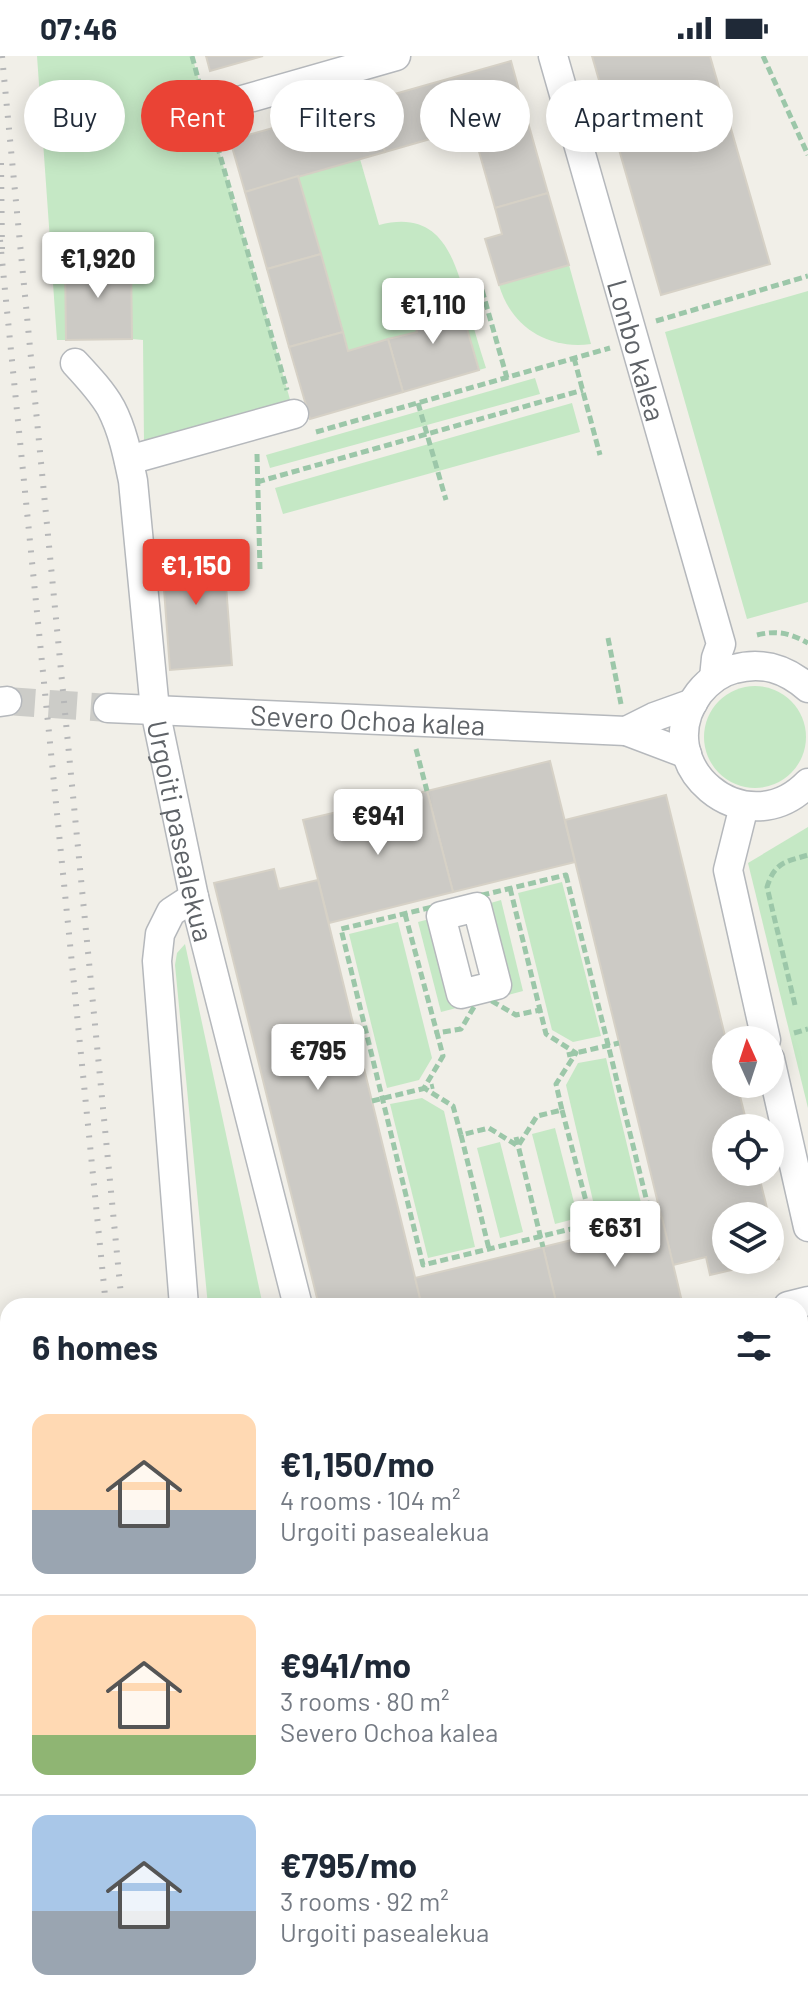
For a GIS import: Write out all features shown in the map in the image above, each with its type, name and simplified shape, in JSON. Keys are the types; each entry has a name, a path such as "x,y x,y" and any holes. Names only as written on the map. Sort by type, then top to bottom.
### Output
{"street":[{"path":"254,97 396,56"},
{"name":"Lonbo kalea","path":"553,56 721,644 714,678"},
{"name":"Urgoiti pasealekua","path":"75,363 111,407 129,460 155,710 194,897 296,1298"},
{"path":"129,460 294,414"},
{"path":"721,644 746,666"},
{"path":"808,688 780,669 763,665 728,670 702,689 693,703 684,734 694,773 724,800 763,807 783,802 808,783"},
{"name":"Severo Ochoa kalea","path":"626,731 693,703"},
{"name":"Severo Ochoa kalea","path":"108,708 626,731 687,754"},
{"path":"744,806 728,870 763,1026"},
{"path":"183,1298 157,961 160,934 171,912 194,897"},
{"path":"779,1098 808,1227"}],"path":[{"path":"192,56 199,80"},
{"path":"763,56 808,155"},
{"path":"219,152 300,436 634,341"},
{"path":"679,315 808,276"},
{"path":"482,290 507,378"},
{"path":"574,358 600,455"},
{"path":"257,482 583,390"},
{"path":"418,403 446,500"},
{"path":"257,448 260,569"},
{"path":"608,638 626,731"},
{"path":"409,721 427,791"},
{"path":"795,1005 767,887 772,871 787,861 808,855"},
{"path":"566,875 649,1210 423,1265 341,929 510,888 566,875"},
{"path":"510,888 546,1034 576,1053"},
{"path":"405,914 443,1056 424,1088"},
{"path":"437,1033 461,1029 481,995 516,1015 540,1010"},
{"path":"567,1055 619,1043"},
{"path":"576,1053 556,1084 592,1224"},
{"path":"372,1101 434,1086"},
{"path":"424,1088 453,1106 489,1249"},
{"path":"518,1146 537,1116 562,1110"},
{"path":"461,1135 489,1128 518,1146"},
{"path":"516,1137 543,1247"}],"green space":[{"path":"37,56 192,56 199,80 141,80 141,152 219,152 291,403 144,444 143,340 132,339 131,259 65,260 66,340 57,340 44,152 125,152 125,80 39,80"},
{"path":"360,159 379,225 400,222 417,224 430,230 450,253 486,368 479,370 464,319 459,320 455,307 450,309 446,296 410,306 417,332 348,351 298,176"},
{"path":"569,265 591,344 560,343 533,332 512,313 499,285"},
{"path":"808,291 808,602 747,619 665,332"},
{"path":"535,378 540,394 270,468 266,455"},
{"path":"572,403 580,432 283,514 275,488"},
{"path":"755,686 775,690 791,701 802,717 806,737 802,757 791,773 775,784 755,788 735,784 719,773 708,757 704,737 708,717 719,701 735,690"},
{"path":"808,827 808,1108 748,863"},
{"path":"562,882 601,1036 573,1042 552,1030 518,893"},
{"path":"501,900 523,991 500,997 477,907"},
{"path":"441,916 464,1006 441,1012 418,922"},
{"path":"398,922 432,1058 419,1080 387,1088 349,934"},
{"path":"185,944 261,1298 207,1298 175,965 177,953"},
{"path":"606,1058 642,1207 597,1218 566,1085 578,1063"},
{"path":"422,1098 444,1111 475,1247 428,1258 390,1104"},
{"path":"555,1128 578,1218 555,1224 532,1134"},
{"path":"500,1142 523,1232 500,1238 477,1148"}],"building":[{"path":"206,56 263,56 210,71"},
{"path":"592,56 710,56 717,80 599,80"},
{"path":"511,61 516,80 444,80"},
{"path":"420,87 420,142 404,147 404,91"},
{"path":"270,129 270,152 385,152 245,192 233,152 254,152 254,133"},
{"path":"530,130 548,193 495,208 479,152 530,152"},
{"path":"733,136 770,264 661,295 620,152 733,152"},
{"path":"298,176 321,254 267,269 245,192"},
{"path":"548,193 569,265 499,285 485,239 502,234 495,208"},
{"path":"321,254 343,332 289,347 267,269"},
{"path":"131,259 132,339 66,340 65,260"},
{"path":"446,295 450,309 455,307 459,320 464,318 479,370 403,392 388,339 417,332 409,306"},
{"path":"343,332 348,351 388,339 403,392 310,419 289,347"},
{"path":"223,545 232,665 170,670 161,549"},
{"path":"550,761 575,862 453,892 427,791"},
{"path":"427,791 453,892 329,923 303,820"},
{"path":"666,795 723,1026 712,1026 712,1098 740,1098 744,1114 712,1114 712,1186 762,1186 766,1202 712,1202 714,1274 710,1275 706,1257 673,1265 565,820"},
{"path":"274,869 279,889 318,880 420,1298 317,1298 214,883"},
{"path":"662,1218 681,1298 555,1298 543,1247"},
{"path":"543,1247 555,1298 420,1298 415,1278"}],"tunnel":[{"path":"7,701 108,708"}],"railway":[{"path":"2,56 121,1298"},
{"path":"1,163 2,250"},
{"path":"0,240 105,1298"}]}
